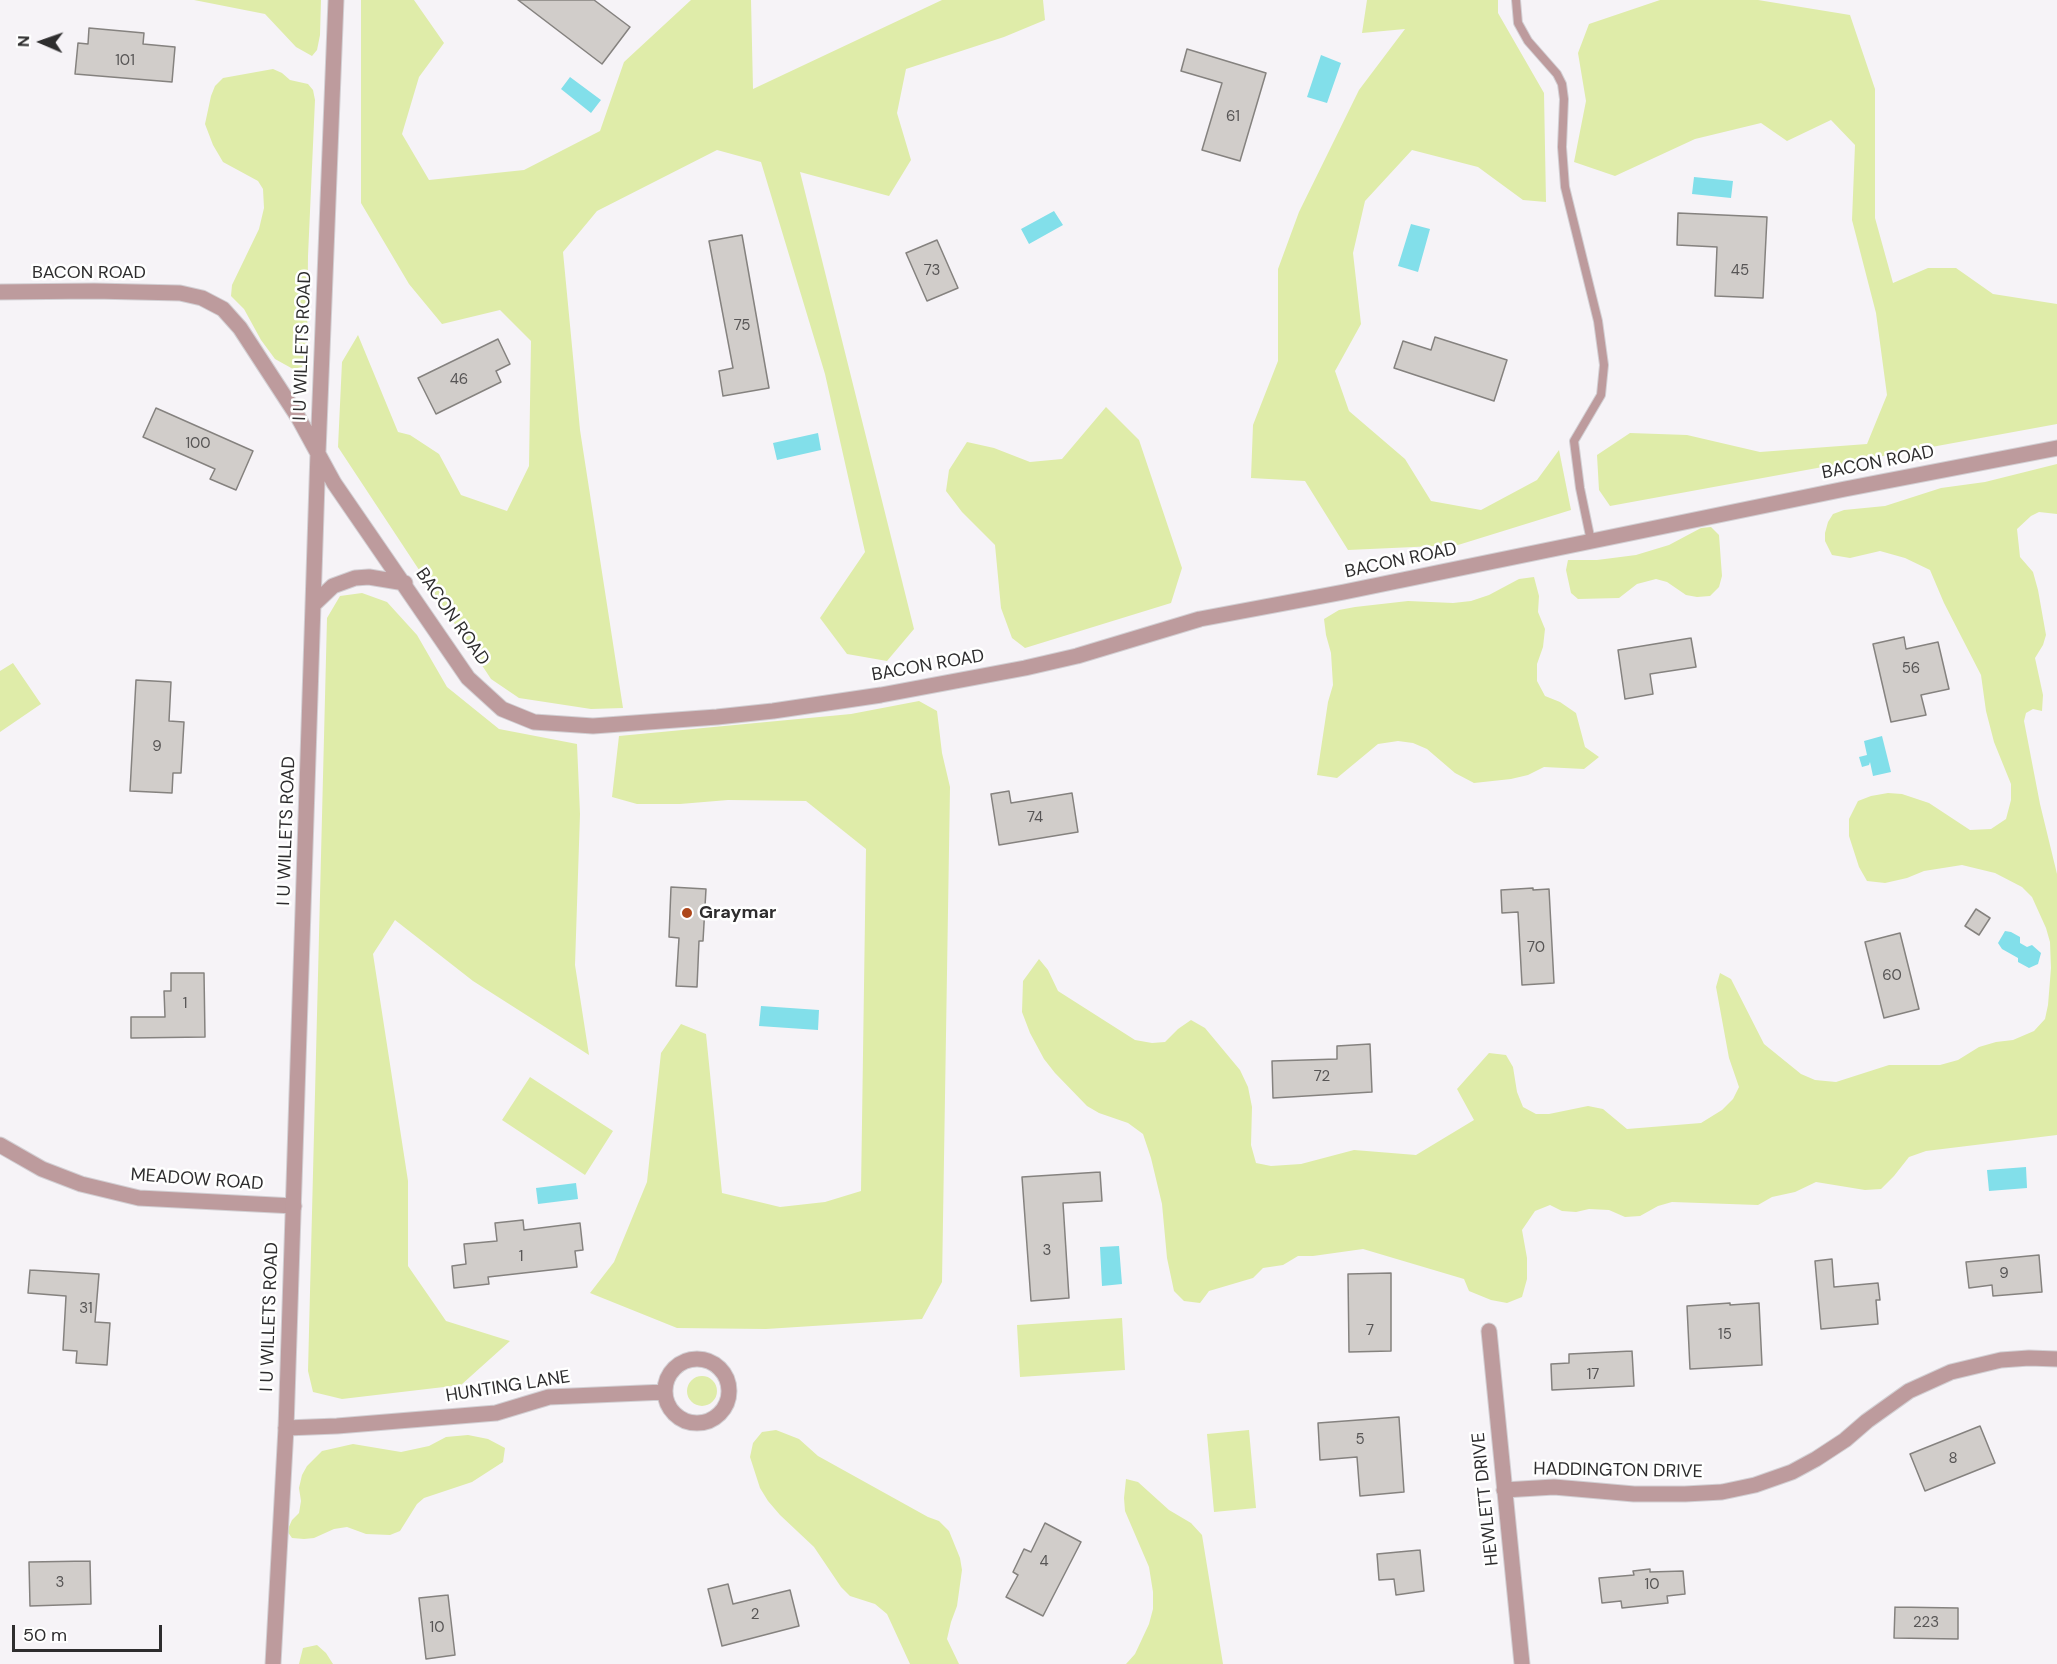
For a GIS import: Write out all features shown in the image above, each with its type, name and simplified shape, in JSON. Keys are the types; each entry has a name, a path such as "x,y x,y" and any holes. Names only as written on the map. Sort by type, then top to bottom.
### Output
{"street":[{"name":"I U WILLETS ROAD","path":"273,1664 286,1428 318,452 336,0"},
{"name":"BACON ROAD","path":"0,292 180,293 202,298 224,309 240,328 298,417 334,483 405,583 468,678 502,709 534,722 593,726 773,711 881,695 1077,656 1200,619 2057,448"},
{"path":"313,605 333,586 355,578 369,577 405,583"},
{"name":"MEADOW ROAD","path":"0,1145 42,1169 72,1181 139,1198 294,1206"},
{"name":"HEWLETT DRIVE","path":"1489,1331 1522,1664"},
{"path":"690,1359 712,1362 727,1378 730,1389 729,1400 720,1414 704,1423 695,1423 678,1417 667,1402 665,1392 672,1372 680,1364 690,1359"},
{"name":"HADDINGTON DRIVE","path":"1504,1490 1554,1487 1634,1494 1680,1494 1722,1492 1755,1485 1792,1472 1816,1459 1909,1391 1951,1372 2001,1360 2057,1359"},
{"name":"HUNTING LANE","path":"286,1428 496,1413 549,1397 665,1392"}],"lane":[{"path":"1516,0 1518,23 1528,41 1557,74 1562,84 1564,187 1598,321 1604,365 1601,395 1574,441 1580,488 1591,541"}],"green space":[{"path":"194,0 321,0 317,50 312,56 296,47 265,14"},
{"path":"361,0 414,0 444,43 419,77 402,134 429,180 524,170 600,131 624,62 691,0 751,0 753,89 942,0 1043,0 1045,20 1004,37 906,69 897,113 911,160 889,196 800,172 914,629 887,661 847,654 820,618 865,552 825,374 761,162 717,150 597,211 563,252 580,430 623,708 591,709 519,698 491,679 338,447 342,362 358,335 398,432 410,435 439,454 461,495 507,511 529,466 531,341 500,310 442,324 409,284 361,203"},
{"path":"1367,0 1498,0 1498,13 1544,93 1546,202 1523,200 1478,167 1412,150 1365,201 1353,253 1361,324 1335,371 1349,411 1405,459 1431,501 1481,510 1537,480 1559,450 1571,510 1458,545 1348,550 1305,481 1251,478 1253,425 1278,361 1278,269 1299,212 1359,90 1405,29 1362,33"},
{"path":"1660,0 1758,0 1850,15 1875,89 1875,218 1893,283 1928,268 1956,268 1993,294 2057,304 2057,424 1610,506 1599,490 1597,455 1630,433 1687,435 1760,452 1867,444 1887,395 1876,313 1852,220 1855,145 1831,120 1787,141 1761,123 1695,139 1615,176 1574,162 1586,101 1578,53 1589,24"},
{"path":"273,69 290,80 308,84 313,90 315,100 308,256 307,348 302,367 293,369 275,359 261,340 244,309 231,296 232,285 259,229 264,208 263,189 258,181 223,162 205,124 211,96 215,86 223,78"},
{"path":"1106,407 1139,440 1182,568 1171,603 1025,648 1012,638 1001,608 995,545 962,512 946,491 949,470 967,442 994,448 1030,462 1062,459"},
{"path":"2057,464 2057,514 2039,512 2017,529 2020,557 2033,572 2046,635 2035,658 2043,695 2042,711 2033,709 2026,713 2024,721 2040,804 2057,874 2057,1135 1926,1151 1909,1157 1881,1189 1865,1190 1816,1182 1795,1192 1772,1197 1758,1205 1672,1202 1658,1206 1640,1216 1625,1217 1609,1210 1562,1211 1550,1205 1535,1211 1522,1230 1527,1258 1527,1279 1522,1297 1507,1303 1491,1300 1469,1291 1464,1279 1363,1249 1298,1256 1283,1265 1263,1268 1253,1278 1209,1291 1200,1303 1184,1301 1174,1291 1167,1258 1162,1204 1143,1134 1128,1123 1099,1113 1087,1106 1044,1059 1030,1033 1022,1012 1023,981 1039,959 1048,970 1058,991 1135,1040 1152,1043 1165,1042 1191,1020 1205,1028 1240,1070 1248,1087 1252,1107 1251,1145 1256,1163 1271,1166 1301,1164 1354,1150 1416,1155 1474,1120 1457,1089 1489,1053 1506,1055 1513,1067 1517,1092 1523,1107 1536,1114 1549,1114 1588,1106 1603,1109 1627,1129 1701,1123 1722,1110 1733,1099 1739,1087 1729,1058 1716,987 1720,973 1731,979 1764,1044 1801,1074 1815,1080 1836,1082 1889,1065 1940,1065 1958,1060 1979,1047 2013,1040 2034,1031 2045,1019 2048,1005 2051,968 2050,942 2032,897 2022,887 1995,873 1962,865 1924,871 1885,883 1867,881 1859,867 1849,836 1849,819 1858,801 1888,793 1902,794 1929,803 1970,830 1991,829 2006,819 2011,800 2011,784 1994,742 1986,711 1981,675 1944,603 1930,570 1905,558 1880,551 1850,558 1832,555 1825,541 1825,533 1833,514 1844,510 1885,506 1941,488 1985,482"},
{"path":"1711,527 1719,535 1722,576 1719,587 1710,596 1686,595 1667,582 1656,579 1637,584 1619,598 1578,599 1571,593 1566,570 1568,560 1597,560 1636,555 1669,545 1701,528"},
{"path":"1534,577 1539,596 1538,612 1545,629 1543,647 1537,664 1537,681 1545,696 1560,702 1576,713 1585,747 1599,757 1584,769 1544,767 1528,775 1511,779 1474,783 1455,773 1427,749 1413,743 1398,741 1378,744 1337,778 1317,775 1328,702 1333,685 1331,653 1324,619 1339,610 1355,607 1408,601 1453,603 1471,601 1489,595 1519,579"},
{"path":"362,593 387,602 417,635 447,687 499,729 577,744 580,814 575,965 589,1055 473,981 395,920 373,954 408,1181 408,1266 446,1321 510,1341 461,1385 342,1399 313,1392 308,1371 327,618 340,596"},
{"path":"13,663 41,704 0,732 0,671"},
{"path":"919,701 937,711 942,753 950,787 942,1282 922,1319 766,1329 677,1328 590,1293 614,1262 647,1182 661,1053 681,1024 706,1034 722,1193 780,1207 825,1202 861,1191 866,849 806,801 728,800 680,804 637,804 612,797 619,736 851,714"},
{"path":"530,1077 613,1131 585,1175 502,1120"},
{"path":"1122,1318 1125,1370 1020,1377 1017,1325"},
{"path":"702,1376 713,1380 717,1391 713,1402 702,1406 691,1402 687,1391 691,1380"},
{"path":"776,1430 799,1439 818,1456 939,1521 949,1531 960,1558 962,1570 957,1606 947,1639 959,1664 910,1664 887,1614 875,1604 850,1596 841,1587 814,1547 768,1501 760,1488 750,1457 753,1443 762,1432"},
{"path":"1249,1430 1256,1508 1214,1512 1207,1434"},
{"path":"468,1435 488,1439 505,1448 503,1462 472,1482 424,1498 417,1504 400,1531 390,1535 366,1534 347,1527 304,1539 292,1538 287,1531 292,1520 299,1513 301,1501 299,1488 302,1475 307,1466 322,1451 353,1444 401,1452 429,1446 446,1437"},
{"path":"1126,1479 1138,1482 1169,1510 1191,1523 1202,1535 1223,1664 1126,1664 1135,1654 1149,1624 1153,1609 1153,1592 1149,1567 1125,1511"},
{"path":"317,1645 333,1664 299,1664 303,1648"}],"water":[{"path":"1321,55 1341,63 1327,103 1307,97"},
{"path":"570,77 601,100 591,113 561,89"},
{"path":"1694,177 1733,181 1731,198 1692,194"},
{"path":"1054,211 1063,225 1029,244 1021,229"},
{"path":"1411,224 1430,229 1418,272 1398,266"},
{"path":"818,433 821,450 777,460 773,443"},
{"path":"1882,736 1891,772 1873,776 1870,762 1869,765 1862,767 1859,757 1867,755 1864,741"},
{"path":"2005,931 2020,937 2020,943 2027,947 2032,945 2041,953 2038,964 2029,968 2018,962 2018,958 2002,949 1998,943"},
{"path":"761,1006 819,1010 818,1030 759,1026"},
{"path":"2026,1167 2027,1188 1989,1191 1987,1170"},
{"path":"576,1183 578,1199 538,1204 536,1188"},
{"path":"1119,1246 1122,1284 1102,1286 1100,1247"}],"building":[{"path":"518,0 594,0 630,27 602,64"},
{"path":"89,28 144,33 143,44 175,47 172,82 75,74 78,43 88,44"},
{"path":"1187,49 1266,73 1240,161 1202,150 1222,83 1181,71"},
{"path":"1678,213 1767,217 1763,298 1715,296 1717,247 1677,245"},
{"path":"742,235 769,388 723,396 719,371 733,368 709,241"},
{"path":"937,240 958,288 927,301 906,253"},
{"path":"1435,337 1507,360 1494,401 1394,368 1403,341 1431,350"},
{"path":"498,339 510,364 496,371 501,382 436,414 418,378"},
{"path":"156,408 253,451 236,490 210,479 215,469 143,437"},
{"path":"1904,637 1906,649 1938,642 1949,689 1921,695 1926,715 1891,722 1873,644"},
{"path":"1691,638 1696,667 1650,674 1653,694 1625,699 1618,650"},
{"path":"136,680 171,682 169,721 184,722 181,773 173,773 172,793 130,791"},
{"path":"1009,791 1011,803 1072,793 1078,832 999,845 991,794"},
{"name":"Graymar","path":"671,887 706,889 703,941 699,941 697,987 676,986 679,938 669,937"},
{"path":"1533,888 1533,890 1549,889 1554,983 1522,985 1518,912 1502,913 1501,890"},
{"path":"1976,909 1990,918 1979,935 1965,926"},
{"path":"1900,933 1919,1009 1884,1018 1865,942"},
{"path":"171,973 204,973 205,1037 131,1038 131,1017 165,1017 164,991 171,991"},
{"path":"1370,1044 1372,1092 1273,1098 1272,1061 1337,1059 1337,1046"},
{"path":"1100,1172 1102,1201 1063,1203 1069,1298 1031,1301 1022,1177"},
{"path":"523,1220 524,1230 580,1223 583,1250 575,1251 577,1267 488,1277 489,1284 454,1288 452,1266 466,1264 464,1244 497,1241 495,1223"},
{"path":"2039,1255 2042,1292 1993,1296 1992,1285 1969,1288 1966,1262"},
{"path":"1832,1259 1834,1287 1878,1283 1880,1300 1876,1300 1878,1324 1821,1329 1815,1261"},
{"path":"30,1270 99,1274 95,1322 110,1323 107,1365 76,1363 77,1351 63,1350 66,1296 28,1293"},
{"path":"1391,1273 1391,1351 1349,1352 1348,1274"},
{"path":"1730,1303 1730,1305 1759,1303 1762,1365 1690,1369 1687,1306"},
{"path":"1632,1351 1634,1386 1552,1390 1551,1364 1569,1363 1569,1354"},
{"path":"1399,1417 1404,1492 1360,1496 1357,1457 1320,1460 1318,1423"},
{"path":"1980,1426 1995,1463 1925,1491 1910,1454"},
{"path":"1045,1523 1081,1542 1043,1616 1006,1597 1018,1575 1013,1572 1024,1549 1031,1552"},
{"path":"1420,1550 1424,1591 1396,1595 1394,1579 1379,1580 1377,1554"},
{"path":"90,1561 91,1604 30,1606 29,1562"},
{"path":"1650,1569 1650,1572 1683,1571 1685,1594 1667,1596 1668,1603 1622,1608 1621,1601 1602,1603 1599,1578 1634,1575 1633,1571"},
{"path":"728,1584 733,1604 790,1590 799,1626 722,1646 708,1589"},
{"path":"448,1595 455,1655 426,1659 419,1598"},
{"path":"1895,1607 1958,1608 1958,1639 1894,1638"}],"place":[{"name":"Graymar","path":"687,913"}]}
